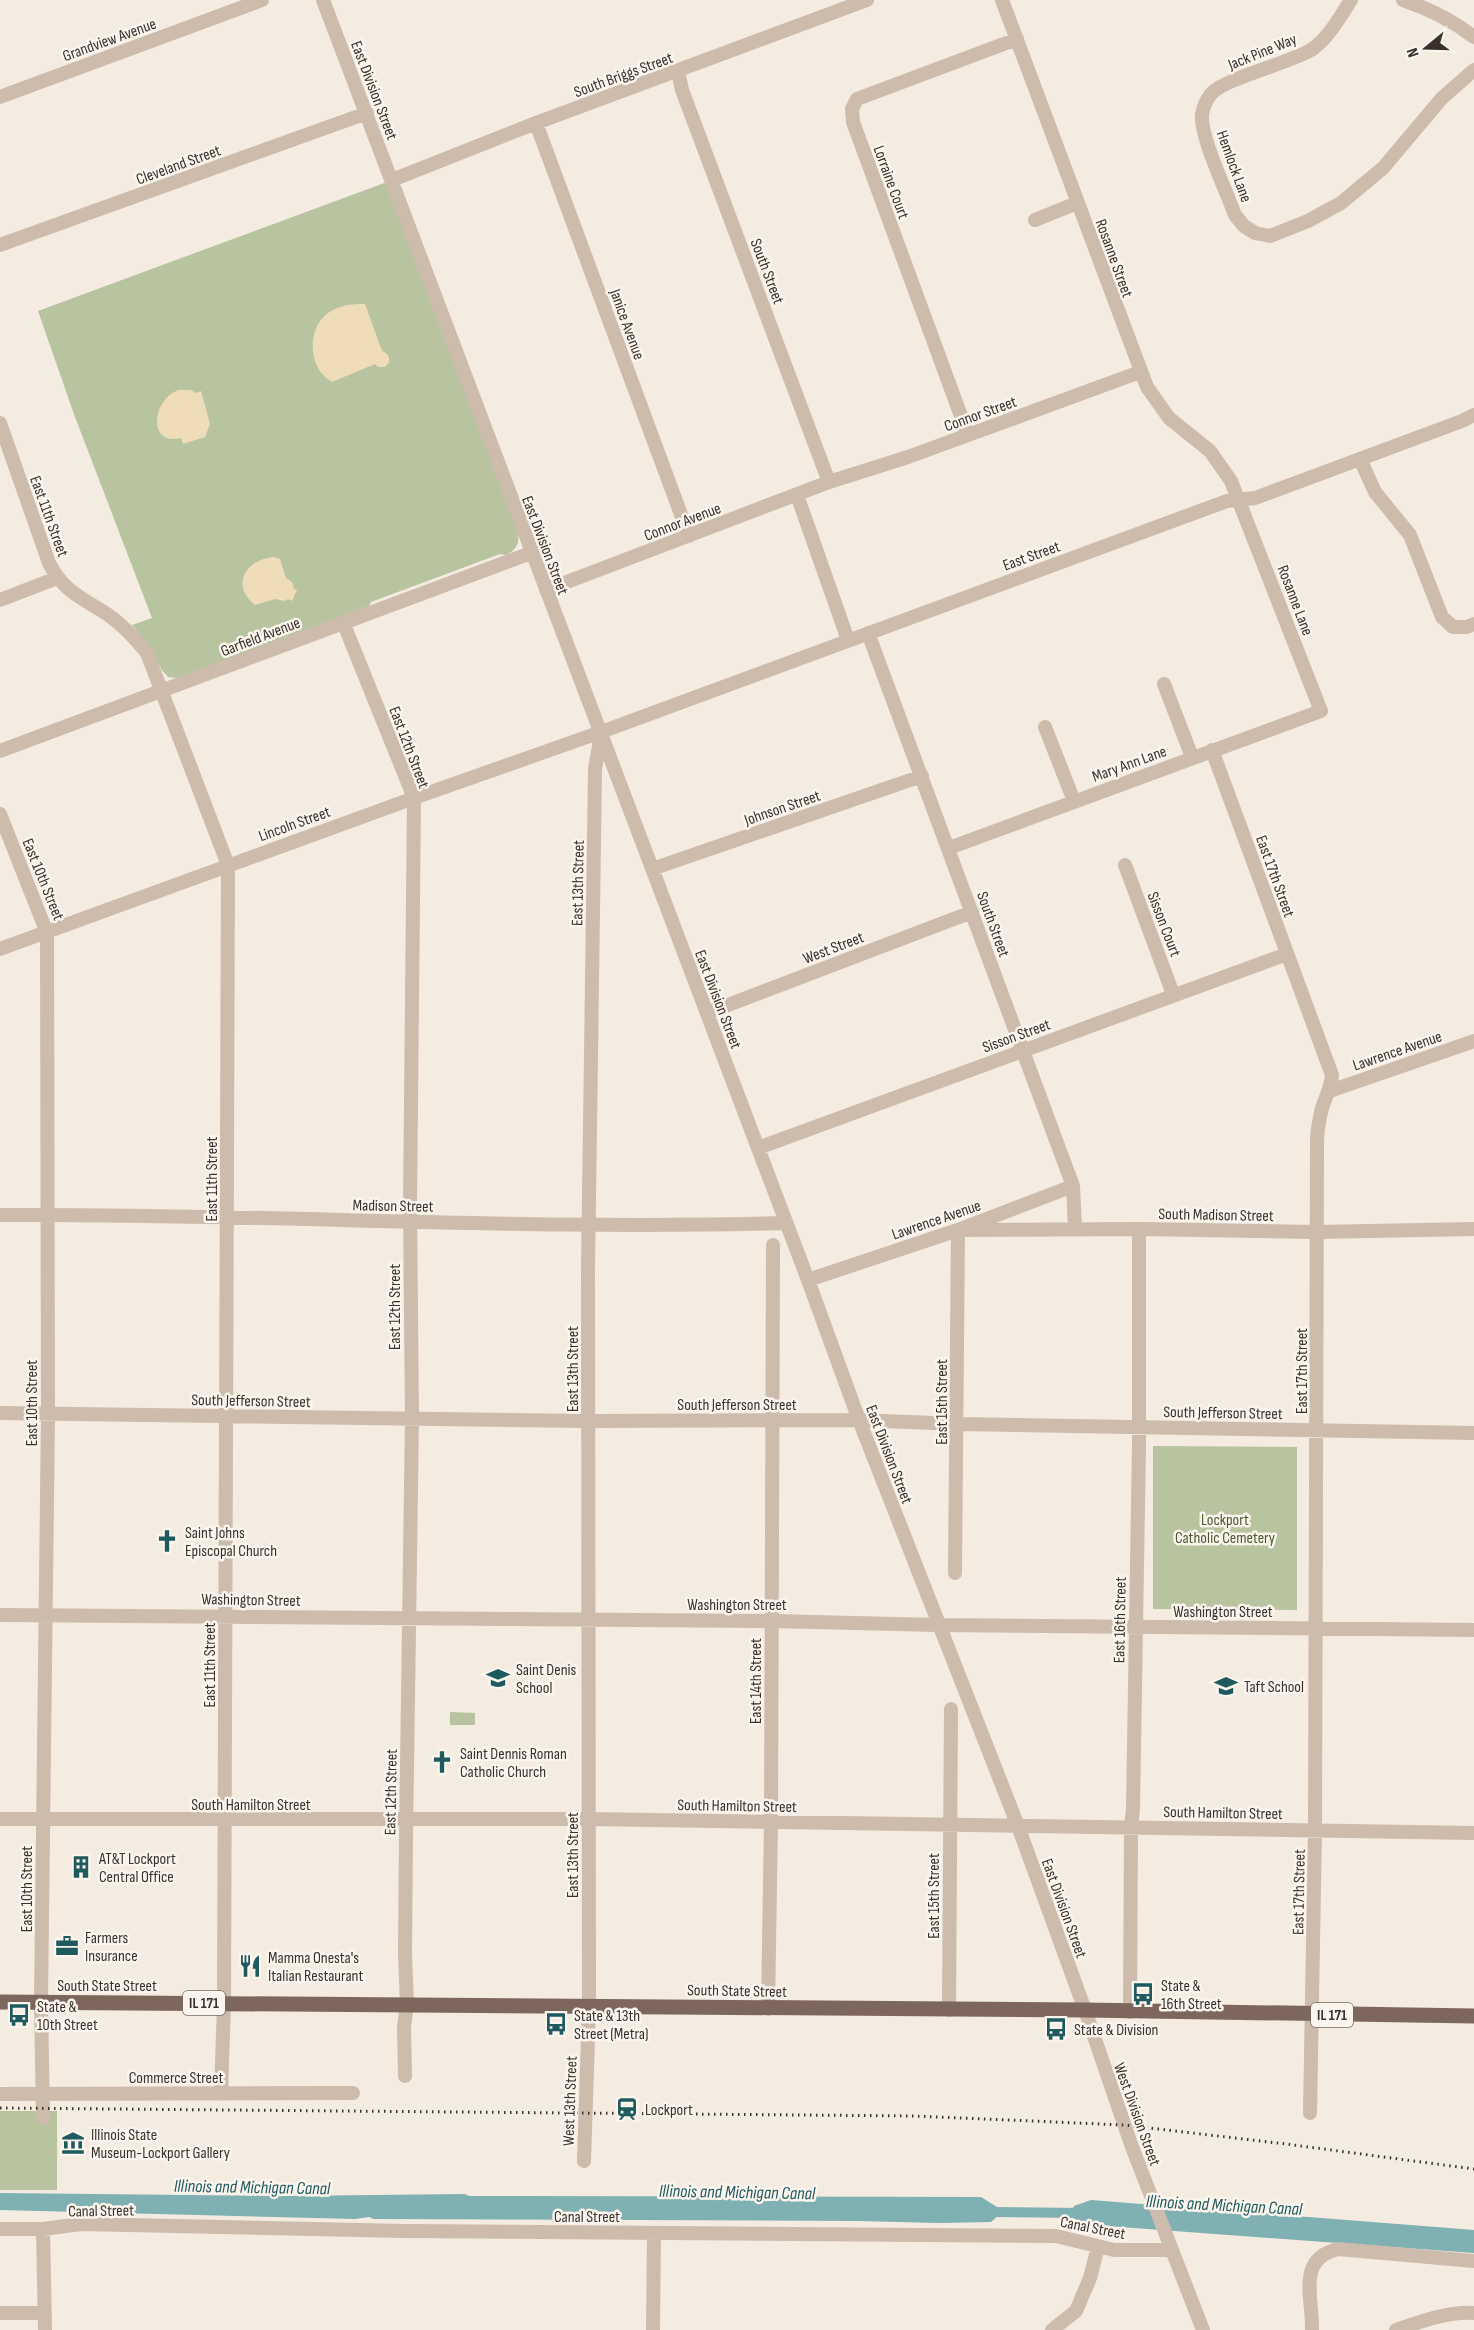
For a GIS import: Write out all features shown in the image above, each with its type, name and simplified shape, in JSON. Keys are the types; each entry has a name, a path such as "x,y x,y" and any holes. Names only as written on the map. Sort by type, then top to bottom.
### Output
{"main road":[{"name":"South State Street","path":"0,2002 1085,2010 1474,2016"}],"street":[{"name":"Grandview Avenue","path":"0,97 262,0"},
{"name":"East Division Street","path":"323,0 859,1420 1018,1827 1085,2010"},
{"name":"South Briggs Street","path":"392,180 536,123 867,0"},
{"name":"Rosanne Street","path":"1002,0 1140,372 1152,397 1169,418 1210,451 1217,460 1232,481 1240,501"},
{"name":"Jack Pine Way","path":"1206,102 1222,85 1288,61 1313,48 1336,24 1351,0"},
{"path":"1403,0 1425,7 1452,20 1474,37"},
{"name":"Lorraine Court","path":"968,435 853,122 852,109 857,99 1017,39"},
{"name":"Hemlock Lane","path":"1206,102 1202,116 1203,124 1235,215 1244,226 1255,233 1270,236 1308,221 1341,202 1383,168 1442,98 1474,70"},
{"name":"South Street","path":"678,71 686,101 829,482"},
{"name":"Cleveland Street","path":"0,245 367,113"},
{"name":"Janice Avenue","path":"536,123 689,536"},
{"path":"1035,220 1077,203"},
{"name":"Connor Street","path":"829,482 968,435 1140,372"},
{"name":"East Street","path":"601,732 1227,501 1255,498 1462,422 1474,415"},
{"name":"East 11th Street","path":"0,423 45,552 57,578 69,591 123,626 147,653 228,865 224,2004 221,2094"},
{"path":"1360,459 1375,492 1410,535 1442,617 1453,627 1467,627 1474,624"},
{"name":"Connor Avenue","path":"546,590 829,482"},
{"path":"797,495 848,640"},
{"name":"Rosanne Lane","path":"1240,501 1321,711"},
{"name":"Garfield Avenue","path":"0,751 531,553"},
{"path":"0,600 57,578"},
{"name":"East 12th Street","path":"344,622 414,798 410,1222 412,1418 405,2076"},
{"name":"South Street","path":"868,633 1073,1186 1076,1229"},
{"path":"1164,684 1192,757"},
{"name":"Mary Ann Lane","path":"949,848 1321,711"},
{"path":"1046,727 1074,801"},
{"name":"Lincoln Street","path":"0,949 601,732"},
{"name":"East 13th Street","path":"589,2007 589,1225 595,781 601,732"},
{"name":"East 17th Street","path":"1212,750 1332,1075 1330,1091 1323,1105 1318,1127 1315,1830 1310,2113"},
{"name":"Johnson Street","path":"652,869 922,777"},
{"name":"East 10th Street","path":"0,814 47,933 48,1414 41,2002 44,2118"},
{"name":"Sisson Court","path":"1125,866 1173,994"},
{"name":"West Street","path":"706,1013 972,912"},
{"name":"Sisson Street","path":"758,1148 1287,954"},
{"name":"Lawrence Avenue","path":"1330,1091 1474,1041"},
{"name":"Lawrence Avenue","path":"808,1280 957,1230 1073,1186"},
{"name":"Madison Street","path":"0,1215 227,1217 589,1225 786,1223"},
{"name":"South Madison Street","path":"957,1230 1139,1229 1317,1232 1474,1229"},
{"name":"East 16th Street","path":"1130,2012 1131,1827 1139,1428 1139,1229"},
{"name":"East 15th Street","path":"955,1573 958,1424 957,1230"},
{"name":"East 14th Street","path":"768,2009 773,1245"},
{"name":"South Jefferson Street","path":"0,1413 588,1421 859,1420 1139,1428 1474,1433"},
{"name":"Washington Street","path":"0,1615 225,1615 1474,1630"},
{"name":"East 15th Street","path":"949,2010 951,1709"},
{"name":"South Hamilton Street","path":"0,1819 588,1819 1474,1833"},
{"name":"West 13th Street","path":"584,2161 589,2007"},
{"name":"West Division Street","path":"1085,2010 1145,2181 1203,2330"},
{"name":"Commerce Street","path":"0,2094 353,2092"},
{"name":"Canal Street","path":"0,2229 43,2229 81,2224 404,2231 1056,2236 1098,2247 1135,2251 1170,2246"},
{"path":"43,2229 45,2330"},
{"path":"653,2330 654,2233"},
{"path":"1052,2330 1076,2311 1090,2278 1098,2247"},
{"path":"1312,2330 1310,2273 1313,2264 1325,2252 1338,2249 1474,2261"},
{"path":"0,2313 45,2313"},
{"path":"1396,2330 1423,2321 1474,2313"}],"green space":[{"path":"387,182 518,533 517,544 506,555 500,554 371,602 369,606 177,678 168,677 147,643 132,625 152,618 75,417 38,311"},
{"name":"Lockport Catholic Cemetery","path":"1153,1446 1297,1447 1297,1610 1153,1609"},
{"path":"450,1712 475,1713 475,1725 450,1725"},
{"path":"0,2111 57,2111 57,2190 0,2190"}],"sand":[{"path":"365,304 382,351 389,357 389,363 385,367 378,367 375,364 332,382 324,376 314,359 313,338 316,329 321,320 332,310"},
{"path":"178,390 190,390 197,393 201,391 210,424 205,437 183,444 181,438 170,439 163,435 158,429 157,421 162,403"},
{"path":"274,557 280,559 286,578 297,590 292,601 275,599 255,605 243,589 245,574 256,563"}],"water":[{"name":"Illinois and Michigan Canal","path":"0,2193 285,2196 465,2194 469,2196 981,2197 1002,2212 991,2222 939,2223 374,2219 369,2217 355,2219 0,2210"},
{"name":"Illinois and Michigan Canal","path":"1091,2200 1474,2230 1474,2253 1107,2226 1082,2223 1073,2218 1070,2213 1074,2206"}],"waterway":[{"name":"Illinois and Michigan Canal","path":"987,2212 1083,2213"}],"railway":[{"path":"0,2108 915,2116 1124,2125 1474,2169"}],"place":[{"name":"Saint Johns Episcopal Church","path":"167,1541"},
{"name":"Saint Denis School","path":"498,1678"},
{"name":"Taft School","path":"1226,1686"},
{"name":"Saint Dennis Roman Catholic Church","path":"442,1762"},
{"name":"AT&T Lockport Central Office","path":"81,1867"},
{"name":"Farmers Insurance","path":"67,1946"},
{"name":"Mamma Onesta's Italian Restaurant","path":"250,1966"},
{"name":"State & 16th Street","path":"1143,1994"},
{"name":"State & 10th Street","path":"19,2015"},
{"name":"State & 13th Street (Metra)","path":"556,2024"},
{"name":"State & Division","path":"1056,2029"},
{"name":"Lockport","path":"627,2109"},
{"name":"Illinois State Museum-Lockport Gallery","path":"73,2143"}]}
